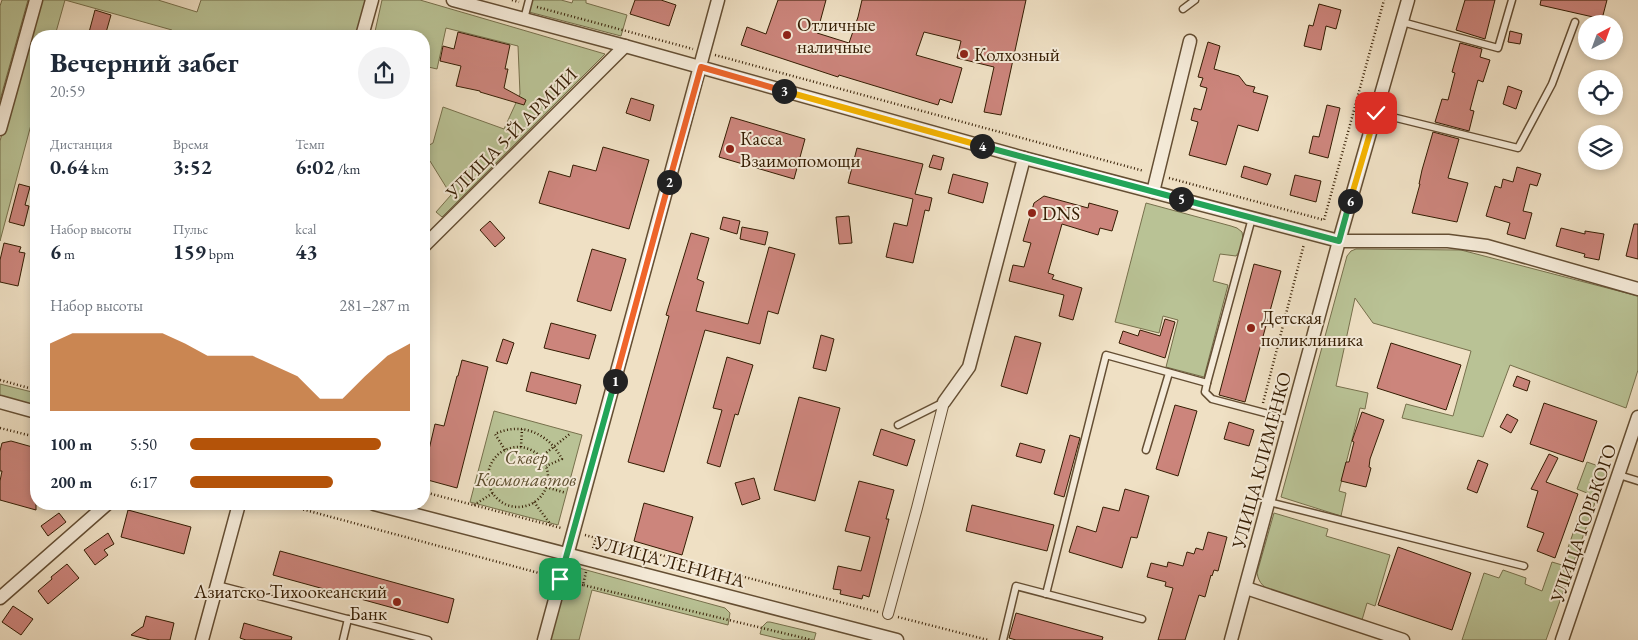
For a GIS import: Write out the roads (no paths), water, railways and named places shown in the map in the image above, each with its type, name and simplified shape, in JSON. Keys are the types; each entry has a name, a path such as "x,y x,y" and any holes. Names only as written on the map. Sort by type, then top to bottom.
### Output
{"street":[{"path":"0,129 36,0"},
{"path":"364,30 372,0"},
{"path":"453,0 701,67 1024,158 1339,241 1448,241 1487,246 1638,289"},
{"path":"544,640 718,0"},
{"name":"УЛИЦА КЛИМЕНКО","path":"1231,640 1339,241 1408,0"},
{"path":"1153,192 1190,41"},
{"name":"УЛИЦА 5-Й АРМИИ","path":"430,240 625,46"},
{"path":"888,614 918,508 944,402 969,367 1024,158"},
{"path":"0,402 30,410"},
{"name":"УЛИЦА ГОРЬКОГО","path":"1562,640 1638,417"},
{"path":"0,598 100,510"},
{"path":"202,640 237,510"},
{"name":"УЛИЦА ЛЕНИНА","path":"397,510 897,640"},
{"path":"1246,588 1403,640"}],"lane":[{"path":"1183,9 1194,0"},
{"path":"1402,22 1498,48 1512,0"},
{"path":"524,19 528,2"},
{"path":"1376,113 1518,148 1552,84 1575,22"},
{"path":"1252,218 1205,392 1212,400 1291,420"},
{"path":"1046,594 1106,354 1207,383"},
{"path":"1146,450 1169,372"},
{"path":"898,425 944,402"},
{"path":"1619,475 1638,481"},
{"path":"1269,502 1524,566"},
{"path":"217,585 428,640"},
{"path":"1003,640 1016,586 1142,618"},
{"path":"343,640 348,619"}],"place":[{"name":"Отличные наличные","path":"787,35"},
{"name":"Колхозный","path":"964,54"},
{"name":"Касса Взаимопомощи","path":"730,149"},
{"name":"DNS","path":"1032,213"},
{"name":"Детская поликлиника","path":"1251,328"},
{"name":"Азиатско-Тихоокеанский Банк","path":"397,602"}],"park label":[{"name":"Сквер Космонавтов","path":"526,468"}]}
